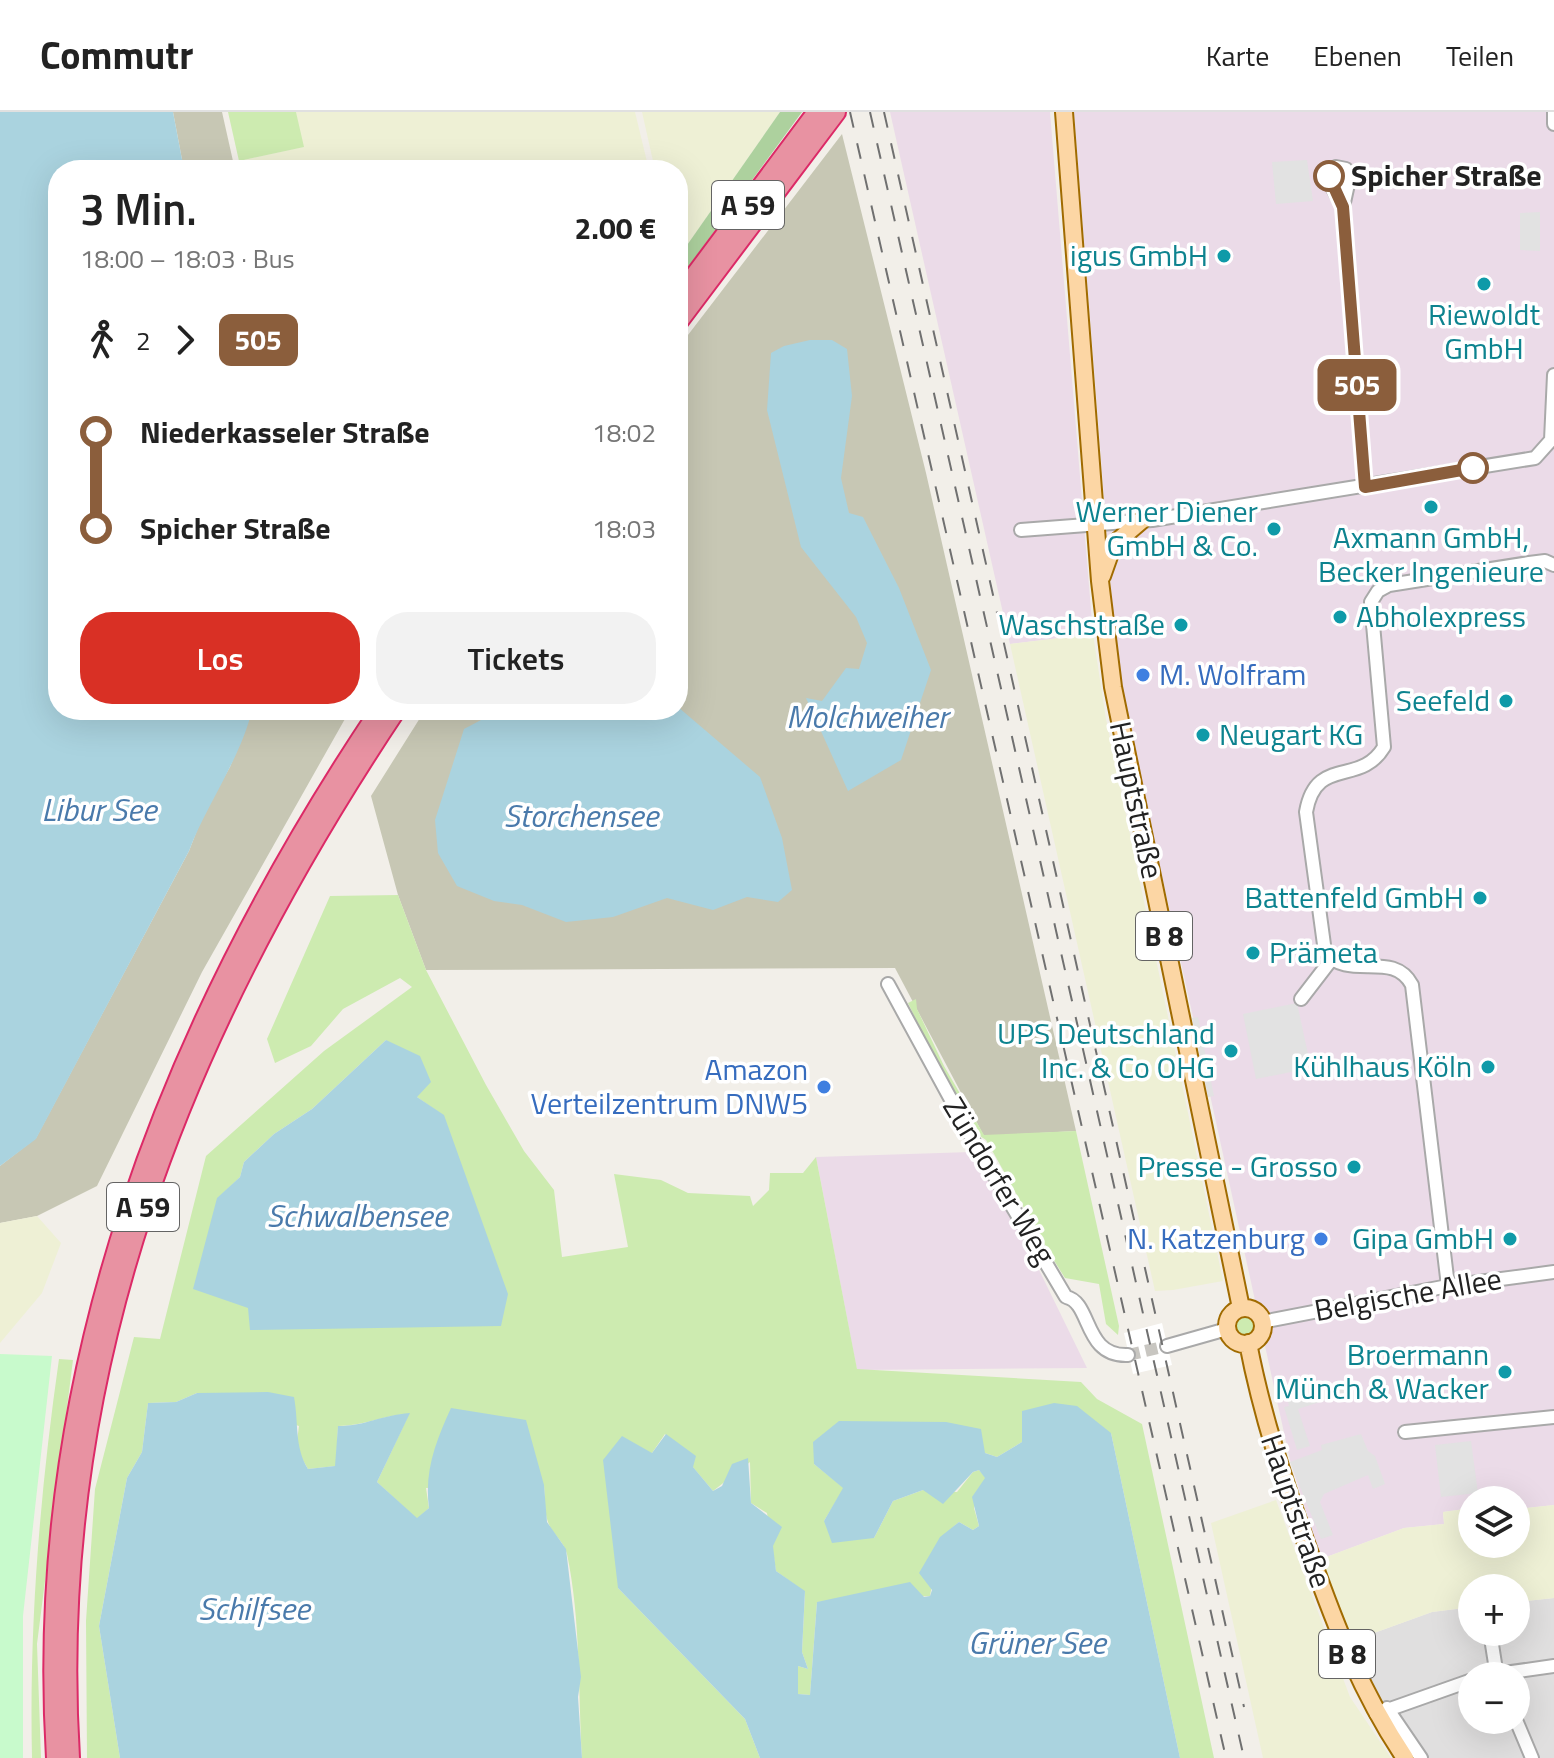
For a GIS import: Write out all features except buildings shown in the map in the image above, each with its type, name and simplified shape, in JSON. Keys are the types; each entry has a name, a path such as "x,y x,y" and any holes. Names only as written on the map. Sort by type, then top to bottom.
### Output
{"highway":[{"name":"A 59","path":"688,285 817,112"},
{"name":"A 59","path":"688,309 836,112"},
{"name":"A 59","path":"56,1758 54,1615 61,1514 75,1414 109,1268 166,1101 199,1028 272,886 374,720"},
{"name":"A 59","path":"70,1758 67,1617 75,1516 88,1418 121,1273 178,1107 248,958 320,829 390,720"}],"main road":[{"name":"B 8","path":"1064,112 1096,525"},
{"path":"1100,581 1113,545 1141,521"},
{"name":"Hauptstraße","path":"1096,525 1113,687 1241,1308"},
{"path":"1241,1308 1252,1310 1262,1322 1261,1333 1248,1343 1233,1339 1227,1329 1229,1318 1241,1308"},
{"name":"Hauptstraße","path":"1248,1343 1282,1476 1341,1640 1405,1758"}],"street":[{"path":"1554,112 1554,124"},
{"path":"1343,207 1365,487"},
{"path":"1021,530 1141,521 1535,458 1551,440 1554,375"},
{"path":"1448,1286 1412,985 1404,973 1390,967 1351,968 1331,960 1320,936 1306,812 1309,794 1322,779 1370,764 1384,747 1371,602 1375,593 1389,585 1529,563 1554,564"},
{"path":"1301,999 1331,960"},
{"name":"Zündorfer Weg","path":"888,984 974,1142 1066,1297 1079,1304 1087,1326 1103,1349 1119,1356 1128,1355"},
{"name":"Belgische Allee","path":"1262,1322 1448,1286 1554,1272"},
{"path":"1167,1346 1227,1329"},
{"path":"1405,1432 1554,1417"},
{"path":"1530,1669 1554,1666"},
{"path":"1381,1711 1458,1685"},
{"name":"Hauptstraße","path":"1381,1711 1421,1758"},
{"path":"1522,1734 1532,1758"}],"shaded area":[{"path":"173,112 222,112 233,160 182,160"},
{"path":"296,112 635,112 647,160 244,160 303,147"},
{"path":"642,112 780,112 688,244 688,160 653,160"},
{"path":"890,112 1050,112 1093,634 1010,644"},
{"path":"1074,112 1554,112 1554,1505 1530,1508 1530,1486 1458,1486 1458,1510 1443,1512 1444,1524 1404,1528 1321,1559 1290,1460 1127,716 1114,626"},
{"path":"842,134 926,473 1076,1131 984,1136 895,968 426,970 398,895 371,796 419,720 688,720 688,335"},
{"path":"1307,160 1313,201 1276,204 1272,162"},
{"path":"1540,212 1540,251 1520,250 1520,213"},
{"path":"1093,634 1106,719 1223,1281 1173,1290 1155,1291 1010,644"},
{"path":"248,720 344,720 202,972 97,1186 37,1216 0,1223 0,1166 36,1138 189,851 204,812 230,767"},
{"path":"1297,1003 1311,1068 1256,1079 1243,1014"},
{"path":"1198,1017 1214,1096 1208,1097 1192,1018"},
{"path":"971,1152 1021,1233 1087,1368 857,1370 816,1157"},
{"path":"37,1216 61,1243 42,1293 0,1343 0,1223"},
{"path":"1344,1381 1348,1393 1298,1409 1310,1446 1297,1450 1284,1407 1289,1406 1287,1398"},
{"path":"1361,1434 1368,1451 1375,1456 1385,1484 1373,1489 1368,1475 1324,1494 1320,1502 1333,1535 1321,1539 1290,1462 1322,1450 1321,1445"},
{"path":"1471,1441 1477,1486 1458,1486 1458,1495 1441,1497 1435,1445"},
{"path":"1276,1500 1350,1697 1391,1758 1263,1758 1211,1523"},
{"path":"1554,1505 1554,1598 1530,1601 1530,1574 1458,1574 1458,1609 1432,1612 1352,1641 1321,1559 1404,1528 1444,1524 1443,1512 1458,1510 1458,1558 1530,1558 1530,1508"},
{"path":"1554,1598 1554,1758 1425,1758 1382,1703 1352,1641 1432,1612 1458,1609 1458,1646 1530,1646 1530,1601"}],"green space":[{"path":"228,112 296,112 304,147 239,160"},
{"path":"780,112 802,112 688,267 688,244"},
{"path":"398,895 426,970 486,1085 524,1151 554,1190 562,1257 628,1247 614,1174 661,1180 688,1193 750,1196 753,1206 769,1190 770,1173 803,1173 816,1157 857,1369 1081,1382 1097,1399 1142,1424 1214,1758 1180,1758 1111,1433 1022,1442 997,1457 985,1453 814,1464 844,1488 824,1521 874,1538 893,1501 923,1490 957,1492 973,1472 979,1470 986,1478 974,1508 979,1526 973,1530 959,1522 937,1548 930,1596 817,1602 810,1695 798,1694 798,1666 808,1669 802,1652 805,1592 776,1571 767,1513 751,1503 750,1462 713,1491 665,1434 652,1453 618,1588 745,1719 760,1758 582,1758 572,1579 565,1549 547,1518 544,1485 426,1488 429,1508 417,1519 377,1482 409,1414 338,1426 336,1466 308,1469 296,1448 299,1426 197,1393 176,1402 148,1403 142,1452 127,1478 99,1626 120,1758 87,1758 86,1621 95,1489 134,1337 160,1339 206,1156 324,1051 412,987 400,978 343,1009 311,1046 275,1063 267,1039 330,896","holes":["386,1040 417,1097 444,1116 217,1199 240,1177 244,1162 274,1134 312,1109"]},
{"path":"916,999 917,1009 944,1066 984,1135 1076,1131 1119,1326 1118,1335 1106,1324 1099,1284 1065,1278 986,1140 977,1134 938,1066 908,1003"},
{"path":"1245,1314 1253,1318 1257,1326 1253,1334 1245,1338 1237,1334 1233,1326 1237,1318"},
{"path":"0,1354 52,1356 23,1616 23,1758 0,1758"},
{"path":"59,1359 73,1360 37,1644 41,1758 32,1758 32,1658 37,1558"}],"water":[{"name":"Libur See","path":"0,112 173,112 182,160 48,160 48,720 249,720 232,764 189,851 36,1139 0,1166"},
{"name":"Molchweiher","path":"810,340 832,340 847,349 852,396 841,478 849,513 863,517 899,588 931,670 901,760 848,791 806,698 822,701 846,668 859,669 867,643 856,617 801,547 767,410 771,353 784,346"},
{"name":"Storchensee","path":"688,716 760,777 782,838 792,890 778,902 747,897 713,910 667,898 613,917 566,922 522,905 494,901 457,886 438,853 435,820 464,729 481,720 688,720"},
{"name":"Schwalbensee","path":"386,1040 420,1056 431,1082 417,1097 444,1115 508,1294 501,1326 250,1330 248,1308 193,1289 217,1198 240,1177 244,1162 274,1134 312,1109"},
{"name":"Schilfsee","path":"268,1392 294,1397 299,1443 308,1469 335,1466 338,1426 410,1413 377,1482 417,1518 429,1508 428,1481 432,1456 451,1408 526,1420 544,1485 547,1522 566,1549 581,1677 578,1697 582,1758 120,1758 99,1626 127,1478 142,1452 148,1403 176,1402 197,1393"},
{"name":"Grüner See","path":"1054,1403 1077,1406 1111,1433 1180,1758 760,1758 745,1719 618,1588 603,1460 622,1436 652,1453 666,1434 696,1456 693,1467 713,1491 722,1486 732,1464 748,1458 751,1503 782,1527 773,1546 776,1571 805,1591 802,1652 808,1669 798,1666 798,1694 810,1695 817,1602 910,1582 924,1597 930,1596 932,1590 919,1573 940,1537 959,1522 973,1530 979,1526 972,1497 985,1478 979,1470 973,1472 943,1504 923,1490 893,1501 874,1538 832,1543 824,1521 843,1488 814,1464 813,1442 839,1421 946,1422 981,1429 985,1453 997,1457 1022,1442 1022,1411"}],"pier":[{"path":"1162,1323 1172,1365 1133,1374 1124,1333"}],"tunnel":[{"path":"1128,1355 1167,1346"}],"railway":[{"path":"850,112 1226,1758"},
{"path":"870,112 1244,1758"},
{"path":"884,112 1244,1707"}],"bus line":[{"name":"505","path":"1329,176 1343,207 1365,487 1473,468"}],"place":[{"name":"Spicher Straße","path":"1329,176"},
{"name":"igus GmbH","path":"1224,256"},
{"name":"Riewoldt GmbH","path":"1484,284"},
{"name":"Axmann GmbH, Becker Ingenieure","path":"1431,507"},
{"name":"Werner Diener GmbH & Co.","path":"1274,529"},
{"name":"Abholexpress","path":"1340,617"},
{"name":"Waschstraße","path":"1181,625"},
{"name":"M. Wolfram","path":"1143,675"},
{"name":"Seefeld","path":"1506,701"},
{"name":"Neugart KG","path":"1203,735"},
{"name":"Battenfeld GmbH","path":"1480,898"},
{"name":"Prämeta","path":"1253,953"},
{"name":"UPS Deutschland Inc. & Co OHG","path":"1231,1051"},
{"name":"Kühlhaus Köln","path":"1488,1067"},
{"name":"Amazon Verteilzentrum DNW5","path":"824,1087"},
{"name":"Presse - Grosso","path":"1354,1167"},
{"name":"N. Katzenburg","path":"1321,1239"},
{"name":"Gipa GmbH","path":"1510,1239"},
{"name":"Broermann Münch & Wacker","path":"1505,1372"}]}
